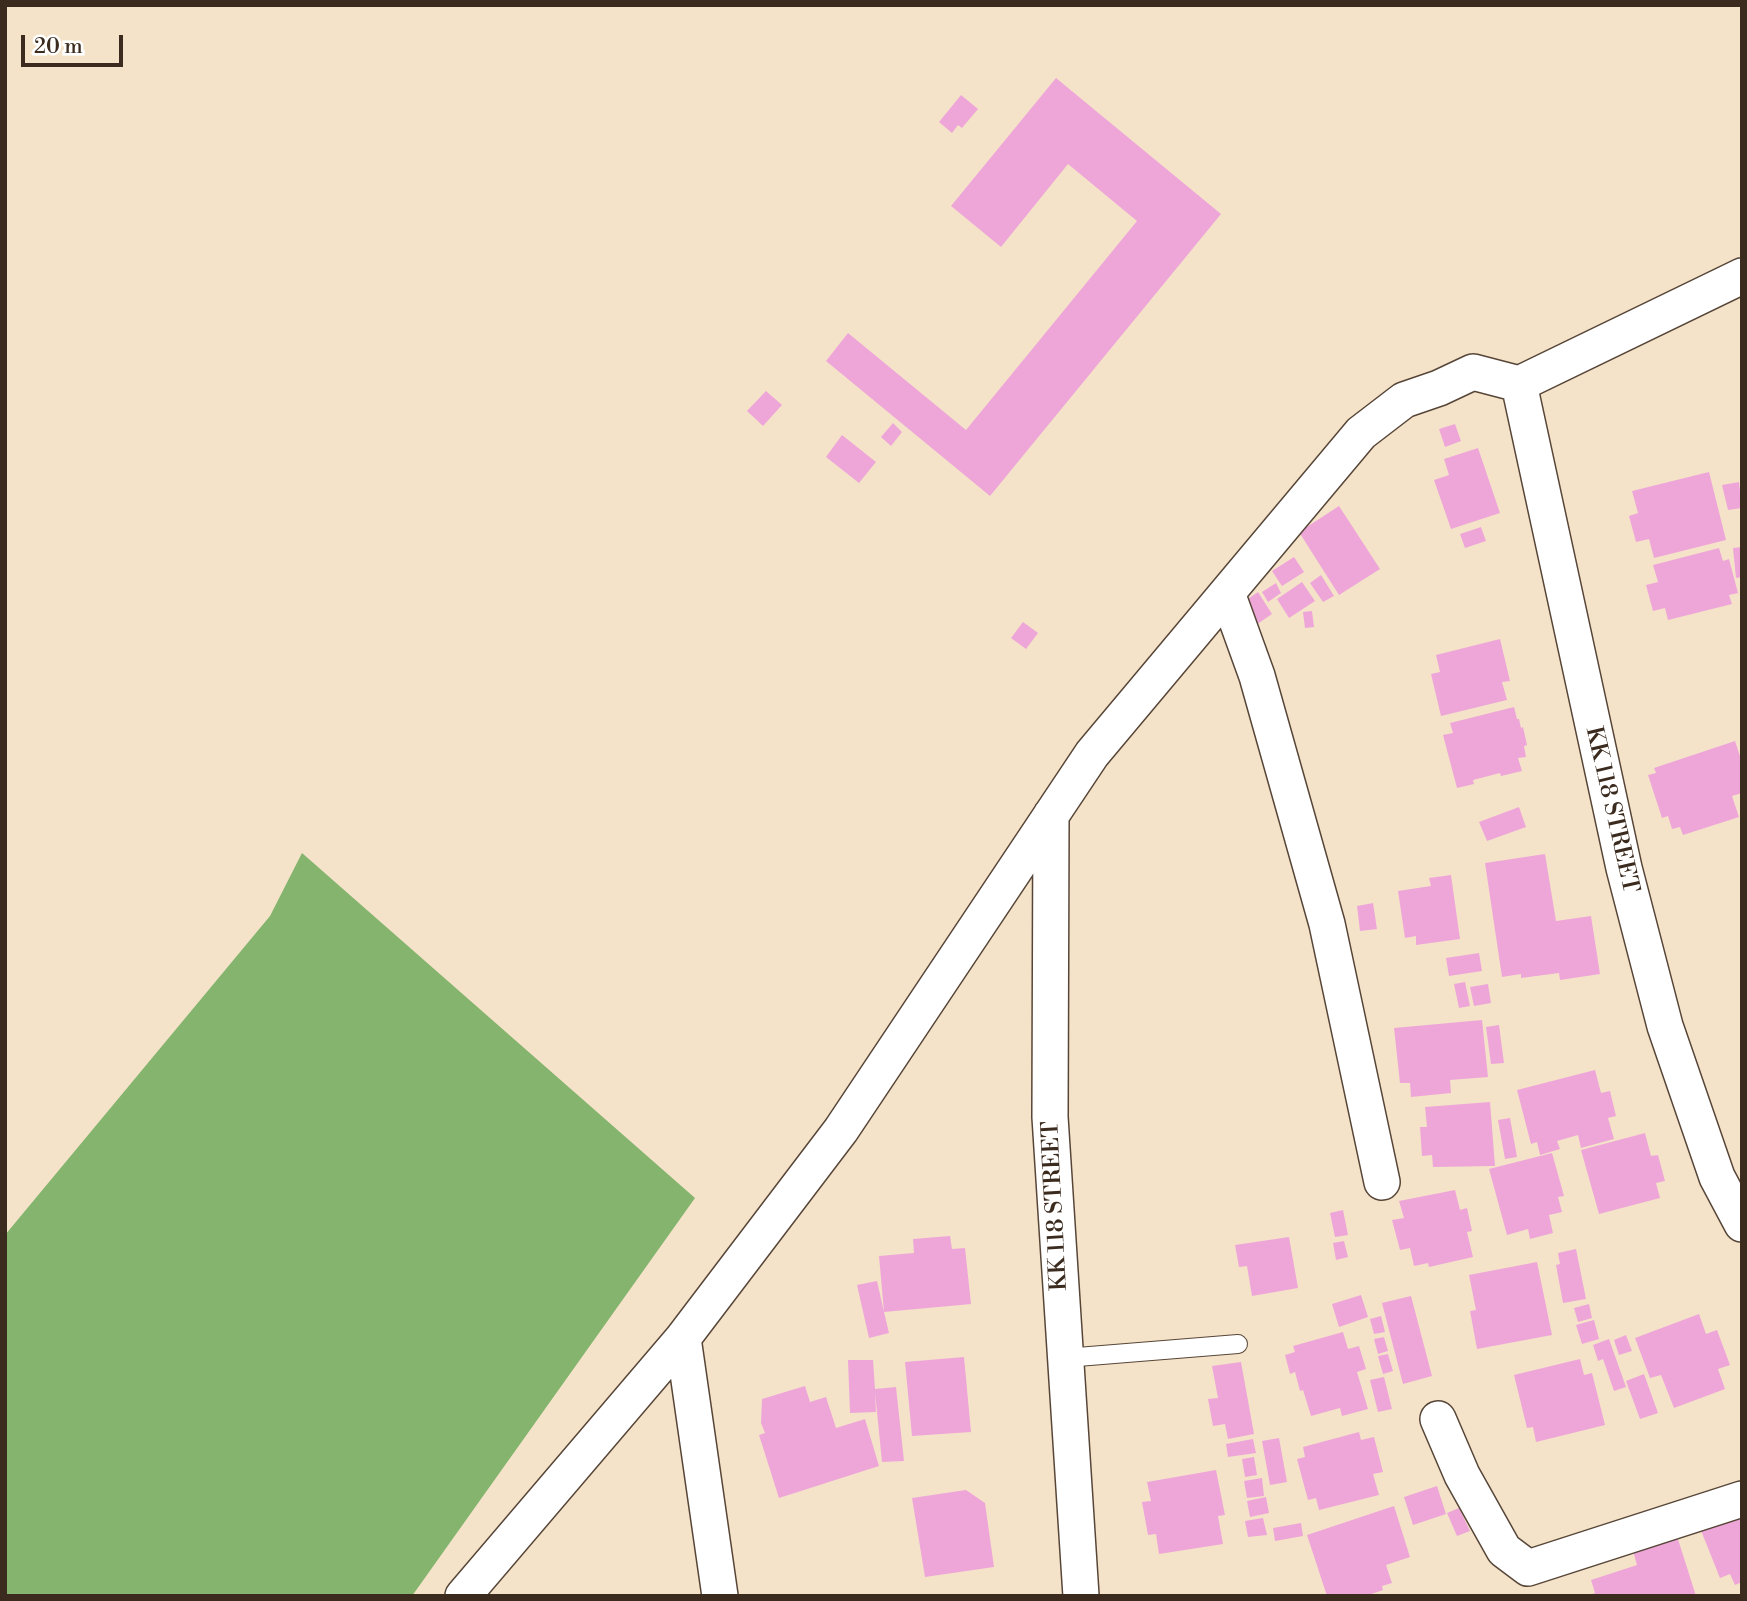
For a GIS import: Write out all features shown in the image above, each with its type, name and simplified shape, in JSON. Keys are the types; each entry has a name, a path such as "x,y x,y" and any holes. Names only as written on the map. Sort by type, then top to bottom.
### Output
{"street":[{"path":"463,1596 683,1338 841,1130 1092,754 1361,433 1404,400 1474,372 1519,384 1742,276"},
{"name":"KK 118 STREET","path":"1519,384 1627,881 1665,1026 1729,1173 1742,1224"},
{"path":"1227,593 1257,676 1327,924 1382,1182"},
{"name":"KK 118 STREET","path":"1051,816 1050,1117 1081,1596"},
{"path":"683,1338 720,1596"},
{"path":"1438,1419 1462,1475 1504,1550 1528,1568 1742,1499"}],"lane":[{"path":"1066,1358 1238,1344"}],"green space":[{"path":"302,853 695,1198 412,1596 5,1596 5,1235 270,916"}],"building":[{"path":"1056,78 1221,214 990,496 826,361 848,333 966,430 1137,221 1068,164 1001,247 951,206"},
{"path":"961,95 978,109 962,128 958,125 952,133 939,122"},
{"path":"766,391 782,405 763,426 747,411"},
{"path":"893,423 902,432 891,446 881,437"},
{"path":"1455,424 1461,441 1445,447 1439,429"},
{"path":"842,435 876,462 859,483 826,457"},
{"path":"1478,448 1500,513 1451,529 1434,480 1449,475 1444,459"},
{"path":"1709,472 1726,540 1654,558 1649,539 1636,542 1629,516 1638,513 1632,491"},
{"path":"1739,482 1742,508 1728,510 1722,485"},
{"path":"1339,506 1380,569 1339,595 1299,532"},
{"path":"1481,527 1486,541 1465,548 1460,534"},
{"path":"1742,547 1742,577 1736,578 1733,548"},
{"path":"1719,548 1723,561 1729,559 1738,593 1729,595 1732,604 1668,620 1665,608 1653,611 1646,585 1658,582 1653,565"},
{"path":"1294,557 1304,572 1282,586 1272,571"},
{"path":"1321,575 1334,596 1323,602 1310,583"},
{"path":"1302,582 1315,601 1289,618 1277,599"},
{"path":"1276,583 1281,593 1268,602 1262,592"},
{"path":"1258,592 1272,614 1256,625 1242,603"},
{"path":"1312,611 1314,627 1305,628 1303,612"},
{"path":"1023,622 1038,633 1026,649 1011,638"},
{"path":"1500,639 1510,681 1502,682 1507,700 1441,716 1431,674 1440,672 1436,655"},
{"path":"1514,707 1527,745 1524,746 1526,757 1518,758 1522,771 1473,780 1474,784 1457,788 1443,735 1453,733 1450,723"},
{"path":"1735,741 1742,762 1742,793 1732,796 1739,817 1683,835 1680,827 1672,829 1668,816 1662,818 1648,775 1656,773 1654,768"},
{"path":"1519,807 1526,827 1487,841 1479,822"},
{"path":"1545,854 1556,921 1591,916 1600,974 1560,980 1559,973 1521,978 1521,974 1502,977 1485,863"},
{"path":"1451,875 1460,939 1416,945 1416,936 1405,938 1398,891 1431,886 1429,878"},
{"path":"1373,903 1377,929 1360,931 1357,906"},
{"path":"1479,953 1482,971 1449,976 1446,958"},
{"path":"1465,982 1470,1006 1459,1008 1454,984"},
{"path":"1488,984 1491,1003 1474,1006 1470,987"},
{"path":"1482,1020 1488,1077 1450,1080 1451,1093 1411,1097 1410,1083 1400,1083 1394,1028"},
{"path":"1499,1025 1504,1063 1491,1064 1486,1027"},
{"path":"1595,1070 1601,1093 1610,1091 1616,1116 1608,1118 1614,1139 1581,1148 1578,1135 1557,1141 1560,1149 1540,1155 1537,1142 1531,1144 1517,1090"},
{"path":"1490,1102 1495,1166 1433,1167 1432,1155 1422,1156 1420,1127 1427,1127 1425,1107"},
{"path":"1510,1118 1517,1157 1505,1159 1498,1120"},
{"path":"1645,1133 1651,1156 1658,1155 1665,1181 1656,1183 1660,1198 1599,1214 1581,1150"},
{"path":"1552,1153 1564,1196 1558,1197 1562,1212 1549,1215 1553,1233 1530,1239 1528,1229 1507,1235 1489,1169"},
{"path":"1455,1190 1460,1210 1467,1208 1472,1231 1467,1232 1473,1257 1429,1267 1428,1263 1414,1266 1410,1248 1400,1250 1392,1220 1404,1218 1399,1201"},
{"path":"1343,1210 1348,1235 1335,1237 1330,1213"},
{"path":"950,1236 952,1249 965,1248 971,1304 884,1312 879,1256 914,1253 913,1239"},
{"path":"1289,1237 1298,1288 1252,1296 1247,1266 1239,1267 1235,1245"},
{"path":"1344,1241 1348,1257 1336,1260 1333,1243"},
{"path":"1576,1249 1586,1299 1563,1303 1556,1265 1560,1264 1558,1253"},
{"path":"1537,1262 1552,1335 1477,1349 1470,1311 1476,1310 1469,1275"},
{"path":"877,1281 889,1333 869,1338 857,1285"},
{"path":"1361,1295 1368,1317 1339,1327 1332,1304"},
{"path":"1411,1296 1432,1376 1403,1384 1382,1303"},
{"path":"1589,1304 1592,1318 1578,1322 1574,1308"},
{"path":"1699,1314 1706,1334 1717,1330 1730,1365 1718,1369 1725,1389 1674,1408 1661,1375 1650,1378 1635,1338"},
{"path":"1381,1316 1385,1332 1374,1334 1370,1319"},
{"path":"1594,1320 1599,1339 1582,1344 1576,1325"},
{"path":"1343,1332 1348,1349 1359,1346 1366,1369 1357,1372 1368,1409 1342,1416 1340,1408 1311,1416 1295,1372 1290,1374 1285,1355 1295,1352 1293,1346"},
{"path":"1626,1335 1632,1351 1619,1355 1614,1340"},
{"path":"1384,1337 1388,1351 1378,1354 1374,1339"},
{"path":"1609,1339 1626,1387 1614,1391 1603,1359 1598,1361 1593,1345"},
{"path":"1388,1354 1393,1371 1383,1374 1378,1356"},
{"path":"964,1357 971,1432 912,1436 905,1362"},
{"path":"1580,1359 1584,1375 1592,1373 1605,1425 1536,1442 1533,1427 1527,1428 1514,1375"},
{"path":"848,1360 873,1360 875,1389 896,1387 904,1461 882,1462 875,1392 876,1412 850,1413"},
{"path":"1241,1362 1254,1434 1228,1439 1225,1424 1213,1426 1208,1399 1218,1398 1212,1366"},
{"path":"1644,1374 1658,1413 1640,1419 1626,1381"},
{"path":"1384,1377 1392,1409 1378,1412 1370,1380"},
{"path":"805,1386 810,1402 826,1397 836,1428 865,1419 879,1466 779,1498 759,1435 765,1433 761,1423 762,1399"},
{"path":"1359,1432 1361,1440 1374,1437 1383,1472 1373,1474 1379,1495 1319,1510 1316,1498 1308,1500 1297,1459 1305,1457 1303,1447"},
{"path":"1279,1438 1287,1482 1270,1485 1262,1441"},
{"path":"1253,1439 1256,1453 1228,1457 1226,1444"},
{"path":"1254,1457 1257,1475 1245,1477 1242,1459"},
{"path":"1216,1470 1225,1515 1218,1516 1223,1544 1159,1554 1156,1534 1148,1535 1142,1502 1151,1501 1147,1482"},
{"path":"1262,1478 1264,1496 1247,1498 1244,1481"},
{"path":"1437,1486 1446,1514 1413,1525 1404,1497"},
{"path":"966,1490 985,1503 994,1567 925,1577 912,1498"},
{"path":"1266,1497 1269,1513 1250,1517 1247,1501"},
{"path":"1394,1506 1410,1557 1386,1565 1392,1583 1382,1586 1383,1590 1366,1596 1327,1596 1307,1535"},
{"path":"1459,1508 1470,1531 1457,1536 1447,1513"},
{"path":"1742,1511 1742,1582 1735,1585 1730,1574 1720,1578 1700,1528"},
{"path":"1263,1518 1267,1535 1248,1537 1245,1521"},
{"path":"1301,1523 1303,1536 1275,1541 1273,1528"},
{"path":"1677,1536 1696,1596 1588,1596 1595,1593 1591,1580 1637,1565 1633,1551"}]}
